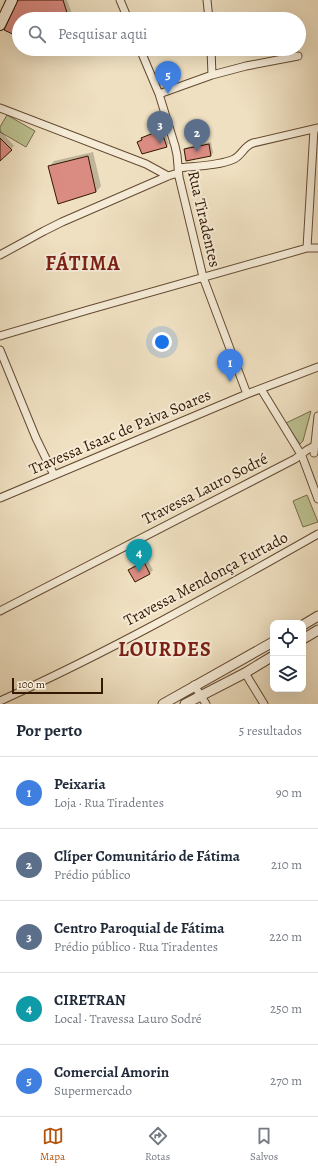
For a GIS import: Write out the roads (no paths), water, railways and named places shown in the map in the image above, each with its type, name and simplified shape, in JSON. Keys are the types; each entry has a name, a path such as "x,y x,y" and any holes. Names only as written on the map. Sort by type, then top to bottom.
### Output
{"main road":[{"path":"0,25 4,11 12,0"}],"street":[{"path":"120,0 125,12"},
{"path":"207,0 208,12"},
{"name":"Rua Tiradentes","path":"143,56 158,94 177,155 178,170 203,278 247,394"},
{"path":"211,56 212,75"},
{"path":"158,94 212,75 246,66 298,56"},
{"path":"0,108 146,164 168,176"},
{"path":"0,255 56,225 168,176 178,170 222,163 238,156 249,144 316,129 307,248"},
{"path":"0,336 307,248 318,248"},
{"path":"0,350 36,438 54,475"},
{"name":"Travessa Isaac de Paiva Soares","path":"0,498 247,394 318,367"},
{"path":"261,389 303,454 318,499"},
{"path":"316,449 318,416"},
{"name":"Travessa Lauro Sodré","path":"0,611 303,454 316,449"},
{"name":"Travessa Mendonça Furtado","path":"0,701 39,683 205,598 318,534"},
{"path":"306,623 318,616"},
{"path":"306,637 318,630"},
{"path":"162,704 270,644"},
{"path":"185,704 270,658"},
{"path":"245,672 264,704"},
{"path":"194,686 206,704"}],"place":[{"name":"Comercial Amorin","path":"168,94"},
{"name":"Centro Paroquial de Fátima","path":"160,144"},
{"name":"Clíper Comunitário de Fátima","path":"197,152"},
{"name":"Peixaria","path":"230,382"},
{"name":"CIRETRAN","path":"139,572"}],"district":[{"name":"FÁTIMA","path":"83,263"},
{"name":"LOURDES","path":"165,649"}]}
